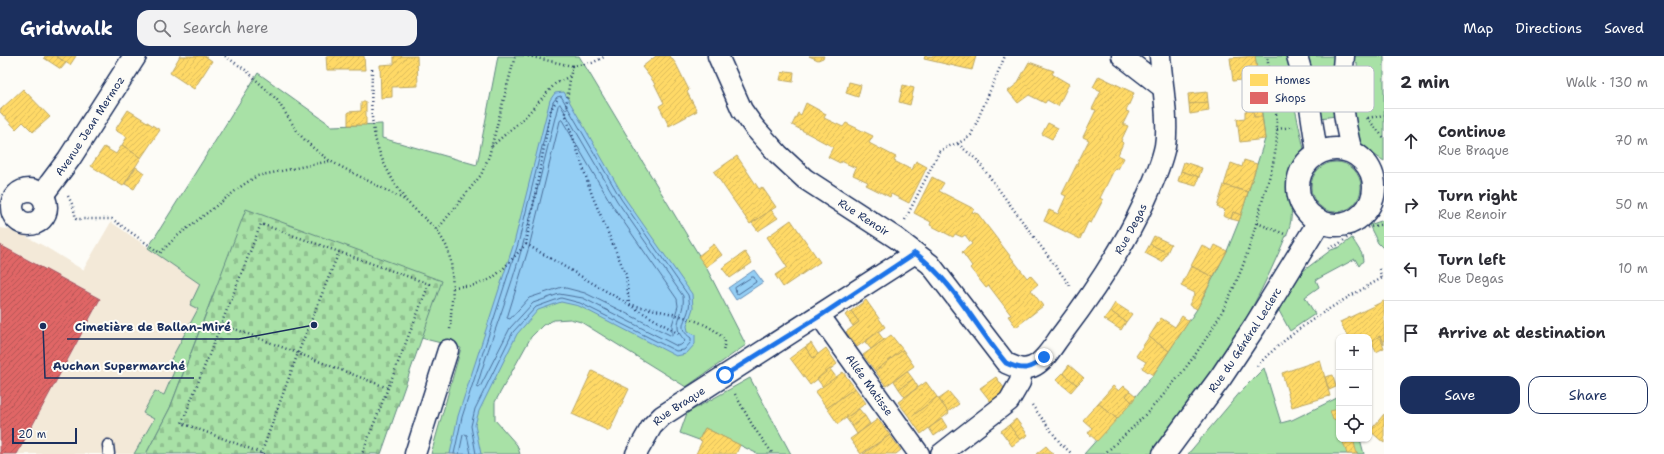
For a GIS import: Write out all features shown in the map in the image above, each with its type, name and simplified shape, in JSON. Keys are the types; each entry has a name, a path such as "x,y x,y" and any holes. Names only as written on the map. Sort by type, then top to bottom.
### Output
{"street":[{"name":"Avenue Jean Mermoz","path":"47,189 69,158 135,56"},
{"name":"Rue Renoir","path":"718,56 742,110 754,127 778,154 805,179 896,238 930,264 1006,363 1022,369"},
{"path":"1122,56 1162,87"},
{"name":"Rue Degas","path":"1022,369 1032,367 1044,357 1109,268 1132,228 1158,168 1165,146 1166,129 1160,56"},
{"path":"1298,56 1301,66"},
{"path":"1344,56 1344,66"},
{"path":"1311,112 1318,153"},
{"path":"1343,112 1344,122 1352,152"},
{"path":"1331,149 1352,152 1362,159 1370,169 1379,187 1370,206 1357,220 1338,226 1319,222 1302,207 1298,192 1299,177 1302,170 1311,158 1318,153 1331,149"},
{"path":"6,213 24,223 29,224 39,220 46,211 47,189"},
{"name":"Rue du Général Leclerc","path":"1164,454 1222,377 1319,222"},
{"name":"Rue Braque","path":"636,454 652,426 662,416 820,316 915,253"},
{"name":"Allée Matisse","path":"820,316 919,454"},
{"path":"415,454 448,350"},
{"path":"941,454 1009,401 1017,389 1022,369"}],"path":[{"path":"226,56 247,70 277,100 299,134 312,147 330,161 405,200"},
{"path":"437,230 481,175 492,146 515,56"},
{"path":"528,56 572,66 592,63 606,56"},
{"path":"896,238 939,152 944,148 958,144 971,135 1005,56"},
{"path":"1267,56 1268,66"},
{"path":"572,66 565,112 592,195 624,269 629,304"},
{"path":"372,69 373,125 378,148 389,177 405,200 437,230 447,246 451,262 453,288 448,350"},
{"path":"492,146 525,117 555,84 570,76"},
{"path":"453,288 476,285 491,279 502,270 526,244 551,108 556,100"},
{"path":"1106,454 1143,419 1198,350 1218,318 1237,280 1257,223 1273,161 1277,129 1275,112"},
{"path":"1368,118 1384,115"},
{"path":"958,144 977,160 1084,304"},
{"path":"47,189 64,188 73,206 76,219 112,219 160,253 206,213 257,176 330,161"},
{"path":"339,252 298,353 262,454 182,423 261,224 429,284 362,454"},
{"path":"526,244 679,334"},
{"path":"1252,371 1286,338 1332,307 1383,278 1379,269"},
{"path":"629,304 677,315 712,328 720,334 725,341 722,360 725,375 751,422 773,454"},
{"path":"222,324 388,388"},
{"path":"1017,389 1029,401 1061,444 1072,454"}],"shaded area":[{"path":"111,222 214,292 170,408 146,454 0,454 0,228 14,230 44,246 83,270"}],"green space":[{"path":"498,56 579,56 706,267 746,345 686,387 581,322 570,319 554,320 543,325 531,337 495,402 495,420 517,445 520,454 431,454 461,348 421,338 441,281 214,292 170,408 146,454 134,454 154,419 143,413 155,391 164,395 176,367 169,363 198,309 190,305 200,284 148,248 258,73 332,126 382,124 382,138 477,165"},
{"path":"1255,56 1288,56 1292,61 1290,66 1256,66"},
{"path":"1309,56 1335,56 1335,66 1308,66 1307,60"},
{"path":"1349,56 1384,56 1384,161 1364,146 1360,141 1351,112 1374,112 1374,66 1357,66 1357,63"},
{"path":"1262,112 1296,112 1304,149 1295,158 1289,177 1291,220 1288,231 1261,291 1229,349 1199,395 1154,454 1084,454 1153,375 1197,309 1227,251 1239,221 1265,139"},
{"path":"1319,112 1336,112 1336,116 1320,118"},
{"path":"1331,162 1341,162 1354,169 1361,182 1361,192 1354,205 1341,212 1331,212 1322,208 1315,201 1311,192 1311,182 1315,173 1322,166"},
{"path":"246,209 442,281 381,454 146,454 170,408"},
{"path":"1384,220 1384,249 1378,243 1369,225"},
{"path":"1352,238 1362,254 1363,261 1359,266 1355,259 1316,280 1319,287 1305,297 1315,314 1290,331 1278,309 1299,274 1331,250 1340,247"},
{"path":"1264,368 1281,423 1292,420 1336,398 1336,442 1361,442 1364,454 1188,454 1242,390"},
{"path":"750,378 791,454 758,454 705,428 699,440 680,433 687,413"}],"water":[{"path":"564,92 624,197 692,294 693,308 687,326 688,331 695,335 695,344 686,354 676,356 579,306 561,302 538,310 517,334 479,411 475,425 481,454 450,454 458,416 514,243 550,100 555,93"},
{"path":"754,270 763,282 736,300 728,288"}],"building: Homes":[{"path":"45,56 56,56 66,63 61,69 44,58"},
{"path":"56,56 76,56 70,65"},
{"path":"180,56 205,56 212,61 194,89 170,73"},
{"path":"326,56 364,56 365,70 327,70"},
{"path":"394,56 417,56 418,86 392,87 392,97 381,98 380,65 394,64"},
{"path":"656,56 670,56 676,64 689,90 687,92 697,111 669,126 659,106 664,103 653,81 642,67"},
{"path":"809,56 824,56 818,60"},
{"path":"925,56 976,56 972,70 924,59"},
{"path":"1255,56 1256,66 1242,66 1242,87 1241,80 1233,81 1230,58"},
{"path":"1029,62 1054,71 1052,74 1069,84 1058,106 1047,100 1045,103 1029,95 1018,103 1008,91 1017,84"},
{"path":"786,71 794,72 793,82 780,80 782,72 785,73"},
{"path":"1099,76 1134,93 1126,111 1129,112 1123,124 1128,126 1121,141 1123,143 1118,155 1124,158 1118,169 1115,168 1100,198 1103,200 1091,223 1088,222 1080,239 1044,221 1049,210 1058,214 1066,196 1062,194 1089,140 1083,137 1096,110 1092,109 1101,91 1093,87"},
{"path":"849,82 861,85 858,97 846,93"},
{"path":"903,85 914,88 910,105 899,102"},
{"path":"23,89 50,117 33,132 23,122 16,129 0,112 0,110"},
{"path":"1207,92 1208,102 1189,104 1188,94"},
{"path":"361,102 366,102 366,125 348,125 348,112 361,111"},
{"path":"1208,102 1209,111 1190,114 1189,104"},
{"path":"806,103 826,114 824,118 843,127 846,123 873,136 869,143 896,157 894,161 912,170 916,161 927,167 909,203 891,194 890,197 866,185 868,182 853,175 856,168 828,157 833,147 792,125 798,113 801,115"},
{"path":"128,110 160,130 141,158 122,145 127,137 115,130"},
{"path":"1245,112 1253,112 1254,117 1262,117 1265,139 1240,142 1237,119 1245,118"},
{"path":"1253,112 1261,112 1262,117 1254,117"},
{"path":"1048,123 1058,128 1052,139 1042,134"},
{"path":"122,145 141,158 123,186 91,166 104,147 116,154"},
{"path":"737,156 759,189 762,187 776,207 750,224 714,172"},
{"path":"1244,160 1257,164 1248,192 1224,185 1231,163 1242,167"},
{"path":"1184,162 1202,168 1199,177 1181,171"},
{"path":"136,167 144,173 134,189 125,184"},
{"path":"1181,171 1199,177 1196,186 1178,181"},
{"path":"932,177 944,183 939,191 974,209 972,212 978,214 1027,278 1030,275 1038,284 1031,290 1043,306 1016,327 1008,316 1011,315 989,286 986,288 970,268 972,266 962,252 972,244 965,235 962,237 955,234 953,237 930,225 931,222 914,213"},
{"path":"1224,185 1248,192 1241,215 1233,212 1231,219 1223,216 1225,210 1217,207"},
{"path":"771,210 778,218 758,231 752,223"},
{"path":"1233,212 1241,215 1239,221 1231,219"},
{"path":"791,220 820,262 783,287 775,275 787,267 767,237"},
{"path":"1154,236 1171,244 1167,253 1150,244"},
{"path":"714,244 722,255 706,267 698,256"},
{"path":"1150,244 1167,253 1162,262 1145,253"},
{"path":"1202,245 1212,251 1215,245 1227,251 1213,277 1191,266"},
{"path":"745,252 752,263 730,278 722,268"},
{"path":"1191,266 1213,277 1197,309 1189,305 1195,293 1181,286"},
{"path":"866,300 885,327 857,347 846,332 859,322 851,311"},
{"path":"1384,301 1384,344 1380,336 1372,340 1372,334 1346,334 1340,322"},
{"path":"1115,303 1132,314 1126,322 1110,311"},
{"path":"851,311 859,322 853,326 845,315"},
{"path":"1110,311 1126,322 1121,330 1104,319"},
{"path":"1182,316 1189,321 1169,351 1149,337 1161,318 1175,327"},
{"path":"878,332 884,340 871,349 865,342"},
{"path":"891,335 903,350 875,371 863,355"},
{"path":"1380,336 1384,348 1376,352 1372,340"},
{"path":"1149,337 1169,351 1153,375 1142,368 1146,362 1136,356"},
{"path":"811,343 818,354 813,358 805,347"},
{"path":"805,347 813,358 826,348 837,364 810,385 790,358"},
{"path":"903,350 914,366 886,386 875,371"},
{"path":"1320,360 1330,396 1292,407 1282,373"},
{"path":"1069,365 1084,378 1077,385 1063,373"},
{"path":"830,369 836,377 823,387 817,379"},
{"path":"592,371 629,389 609,431 572,414"},
{"path":"907,371 913,379 899,389 894,381"},
{"path":"843,372 855,388 827,408 815,392"},
{"path":"1063,373 1077,385 1071,392 1056,380"},
{"path":"1333,375 1336,387 1329,390 1325,377"},
{"path":"996,377 1004,388 1001,394 991,402 980,388"},
{"path":"913,379 918,387 905,397 899,389"},
{"path":"926,382 937,397 910,418 898,402"},
{"path":"1113,386 1119,391 1124,386 1130,391 1126,396 1132,402 1117,419 1098,403"},
{"path":"855,388 866,403 838,424 827,408"},
{"path":"1130,391 1136,396 1132,402 1126,396"},
{"path":"949,392 959,404 948,412 939,399"},
{"path":"937,397 949,413 921,434 910,418"},
{"path":"1098,403 1117,419 1097,441 1088,433 1092,428 1083,420"},
{"path":"859,409 865,416 852,426 846,418"},
{"path":"1336,410 1336,419 1333,420 1330,411"},
{"path":"1384,414 1384,443 1372,433 1372,429"},
{"path":"865,416 870,424 857,434 852,426"},
{"path":"878,419 890,435 861,454 850,439"},
{"path":"942,419 947,427 934,436 929,428"},
{"path":"1016,419 1028,435 1020,440 1009,425"},
{"path":"1009,425 1020,440 1012,446 1001,431"},
{"path":"705,428 740,445 736,454 696,454 702,441 699,440"},
{"path":"890,435 901,450 896,454 863,454"},
{"path":"1343,442 1354,442 1357,454 1347,454"},
{"path":"1046,446 1053,454 1036,454"}],"building: Shops":[{"path":"0,245 100,299 17,454 0,454"}],"place":[{"name":"Cimetière de Ballan-Miré","path":"314,325"},
{"name":"Auchan Supermarché","path":"43,326"}],"route":[{"path":"725,375 820,316 915,253 930,264 1006,363 1022,369 1032,367 1044,357"}]}
